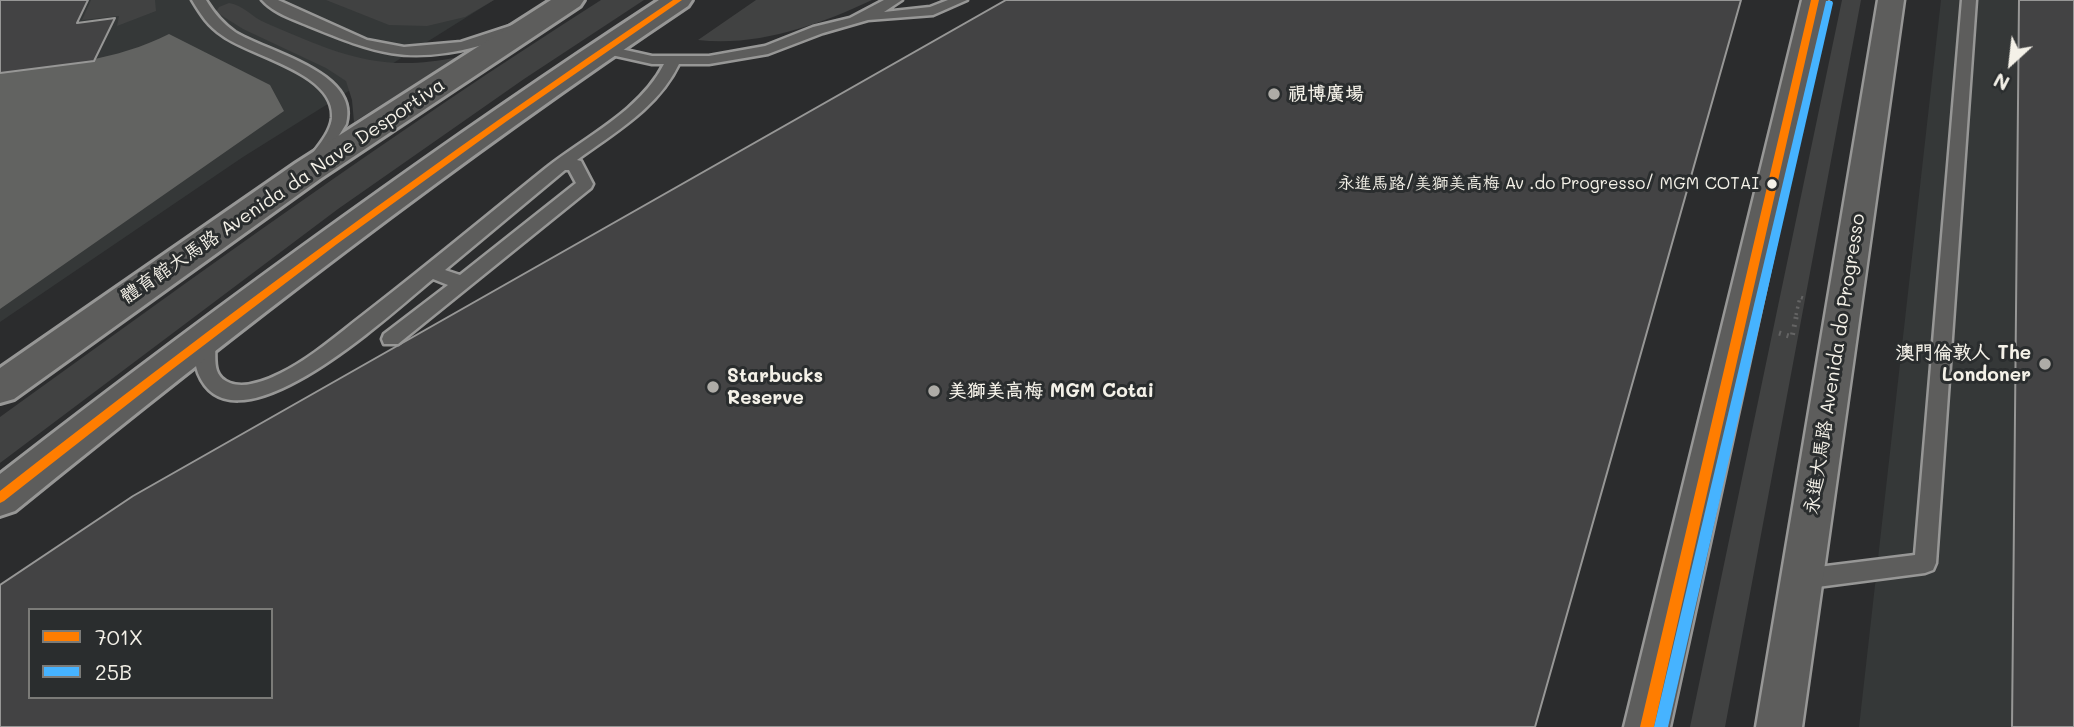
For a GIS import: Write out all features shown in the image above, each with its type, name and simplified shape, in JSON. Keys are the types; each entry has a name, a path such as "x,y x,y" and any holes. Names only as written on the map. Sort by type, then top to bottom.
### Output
{"main road":[{"name":"體育館大馬路 Avenida da Nave Desportiva","path":"0,388 308,171 570,0"},
{"path":"0,498 205,337 391,196 678,0"}],"street":[{"path":"1647,727 1815,0"},
{"name":"永進大馬路 Avenida do Progresso","path":"1779,727 1891,0"}],"lane":[{"path":"200,0 203,12 214,26 229,36 312,74 331,87 338,101 340,116 335,132 308,171"},
{"path":"268,0 369,46 389,50 419,51 471,43 539,19"},
{"path":"855,21 895,0"},
{"path":"603,49 652,60 709,60 768,50 818,30 880,15 933,11 960,0"},
{"path":"1802,579 1925,563 1969,0"},
{"path":"205,337 202,357 206,376 220,389 263,389 318,359 432,272 561,164 650,96 665,78 674,60"},
{"path":"391,339 585,184 575,165 561,164"},
{"path":"432,272 463,283"}],"path":[{"path":"1741,320 1792,337 1800,297 1843,311"}],"shaded area":[{"path":"0,0 494,0 243,157 0,322"},
{"path":"91,0 155,0 156,11 117,26 119,16 82,20"},
{"path":"326,0 494,0 465,17 427,26 389,25"},
{"path":"601,0 644,0 524,79 338,209 0,463 0,417 373,152"},
{"path":"756,0 872,0 831,18 787,32 743,40 698,40"},
{"path":"1842,0 1861,0 1725,727 1690,727"},
{"path":"1941,0 2074,0 2074,727 1859,727"},
{"path":"229,3 291,34 359,58 405,63 458,57 354,122 352,100 346,81 326,68 243,29 216,12 219,7"},
{"path":"169,34 270,85 284,111 0,309 0,73 108,56"}],"building":[{"path":"0,0 88,0 77,23 115,18 94,61 0,73"},
{"name":"美獅美高梅 MGM Cotai","path":"1006,0 1741,0 1535,727 0,727 0,585 133,496"},
{"name":"澳門倫敦人 The Londoner","path":"2019,0 2074,0 2074,727 2012,727"}],"transit line":[{"name":"701X","path":"0,498 334,242 504,119 678,0"},
{"name":"701X","path":"1647,727 1815,0"},
{"name":"25B","path":"1661,727 1829,3"}],"place":[{"name":"視博廣場","path":"1274,94"},
{"name":"永進馬路/美獅美高梅 Av .do Progresso/ MGM COTAI","path":"1772,184"},
{"name":"澳門倫敦人 The Londoner","path":"2045,364"},
{"name":"Starbucks Reserve","path":"713,387"},
{"name":"美獅美高梅 MGM Cotai","path":"934,391"}]}
